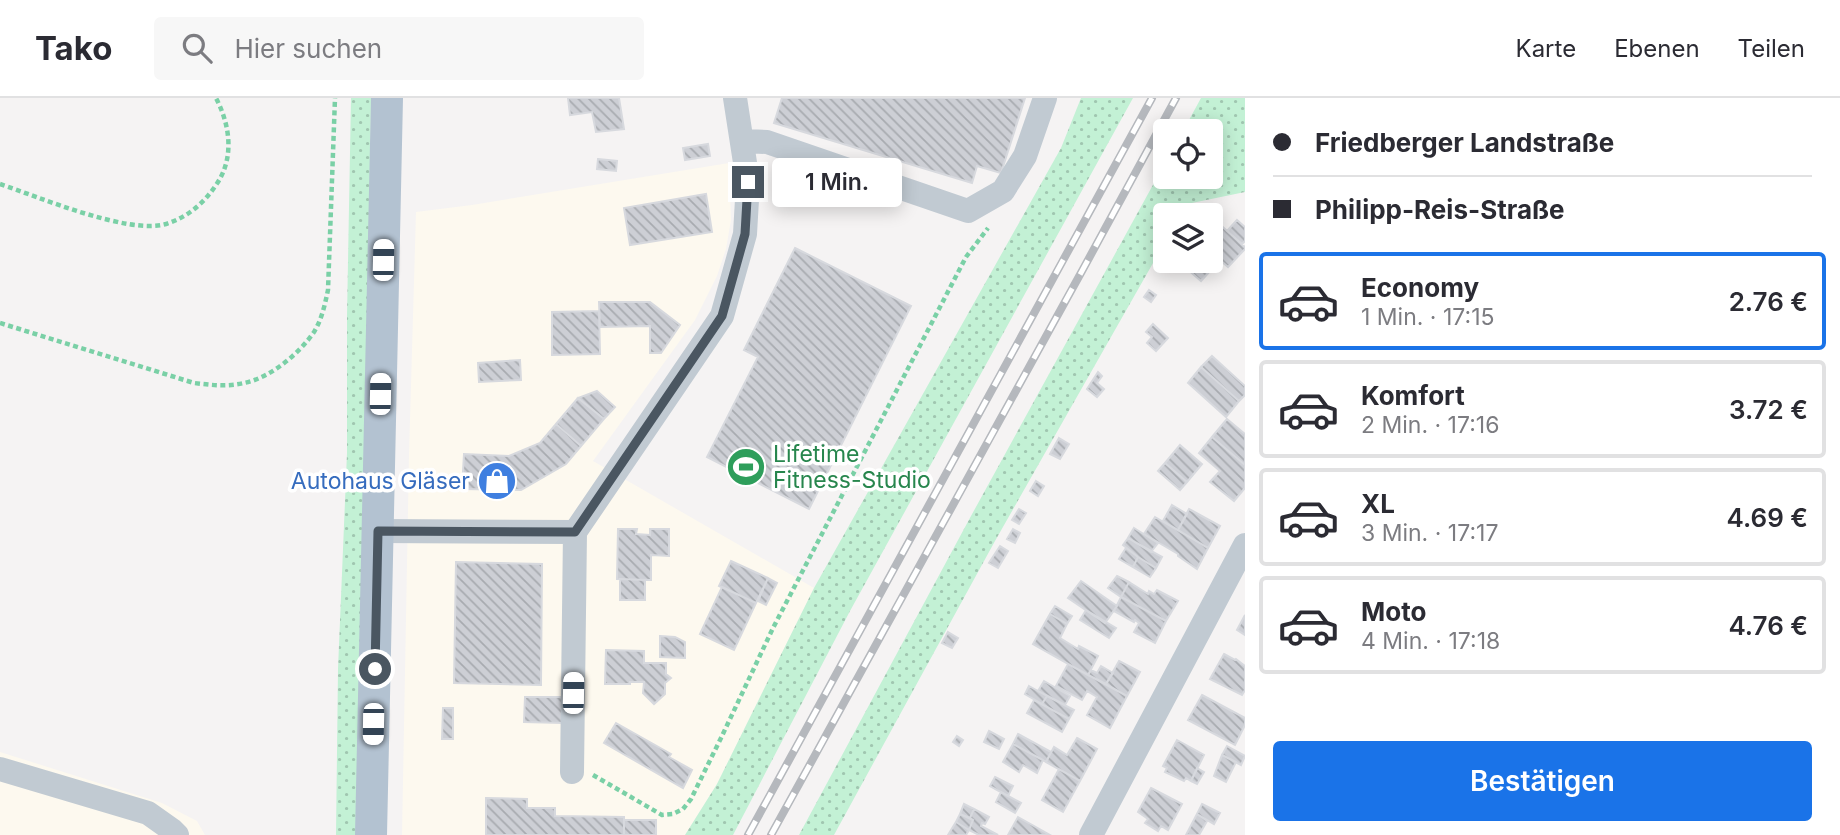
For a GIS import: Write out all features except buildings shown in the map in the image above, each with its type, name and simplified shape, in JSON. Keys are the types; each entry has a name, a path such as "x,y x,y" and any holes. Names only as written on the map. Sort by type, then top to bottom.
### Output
{"main road":[{"path":"371,835 387,98"}],"street":[{"path":"572,772 575,532 722,316 745,234 748,182 735,98"},
{"path":"743,141 767,142 968,211 1003,191 1025,156 1045,98"},
{"path":"378,531 575,532"},
{"path":"1090,835 1245,545"},
{"path":"0,769 148,813 177,835"}],"path":[{"path":"0,184 103,219 136,225 164,225 186,215 207,198 219,181 229,148 228,132 216,98"},
{"path":"0,323 194,383 220,386 246,383 267,374 288,360 314,332 323,312 328,290 335,98"},
{"path":"572,772 590,774 662,815 683,809 691,799 773,628 966,257 990,226"}],"shaded area":[{"path":"729,163 731,220 726,249 717,276 695,320 593,461 814,588 717,784 685,835 402,835 416,212"},
{"path":"0,752 162,803 197,821 205,835 0,835"}],"green space":[{"path":"351,98 371,98 367,455 358,835 336,835 338,669 347,453"},
{"path":"1081,98 1133,98 850,611 733,835 685,835 717,784 814,588 1061,148"},
{"path":"1201,98 1245,98 1245,192 1192,203 1153,203 1153,263 995,541 834,835 799,835 1153,185 1153,189 1223,189 1223,119 1190,119"}],"railway":[{"path":"748,835 1152,98"},
{"path":"771,835 1176,98"}],"place":[{"name":"Lifetime Fitness-Studio","path":"746,467"},
{"name":"Autohaus Gläser","path":"497,481"}],"route":[{"path":"375,669 378,531 575,532 722,316 745,234 748,182"}]}
